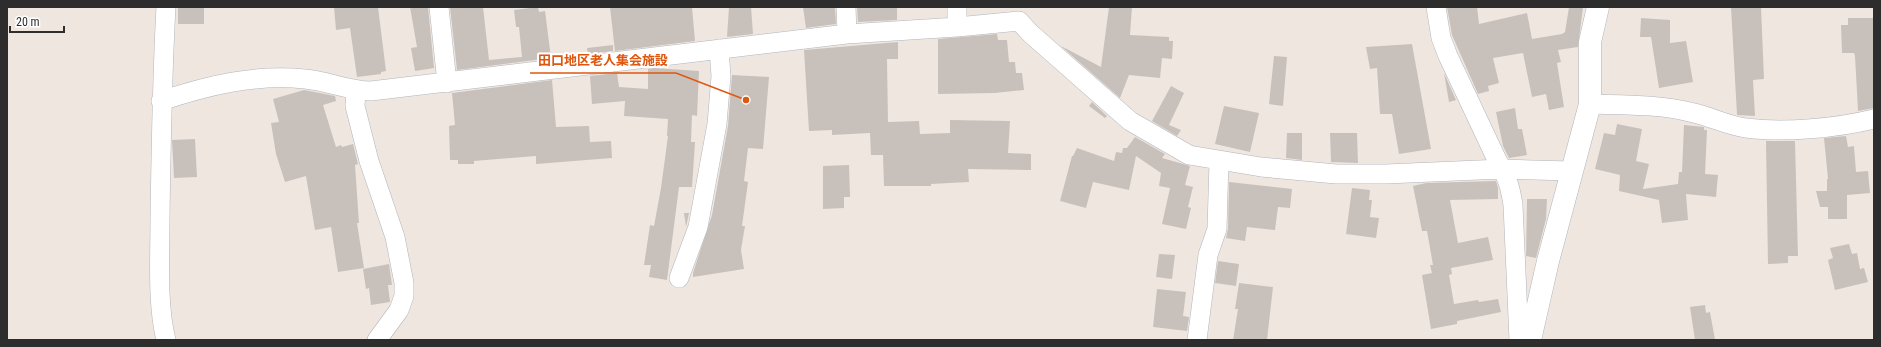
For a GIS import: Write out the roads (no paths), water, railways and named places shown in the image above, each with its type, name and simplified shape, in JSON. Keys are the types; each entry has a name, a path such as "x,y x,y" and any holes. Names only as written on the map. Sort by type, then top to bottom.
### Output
{"street":[{"path":"166,7 161,101 160,240 162,324 166,340"},
{"path":"439,7 447,83"},
{"path":"846,7 847,34"},
{"path":"957,7 957,27"},
{"path":"1436,7 1441,38 1448,56 1510,185 1513,205 1519,340"},
{"path":"1530,340 1548,261 1590,104 1590,42 1598,7"},
{"path":"161,101 198,89 236,80 272,77 307,79 356,91 371,91 847,34 957,27 1021,14 1030,33 1130,121 1189,155 1219,161 1336,174 1502,169 1571,171"},
{"path":"679,278 698,227 717,124 721,76 720,49"},
{"path":"356,91 355,106 369,161 394,237 404,283 404,296 399,310 377,340"},
{"path":"1590,104 1653,106 1693,112 1744,128 1762,129 1849,125 1874,119"},
{"path":"1197,340 1208,255 1217,228 1219,161"}],"place":[{"name":"田口地区老人集会施設","path":"746,100"}]}
